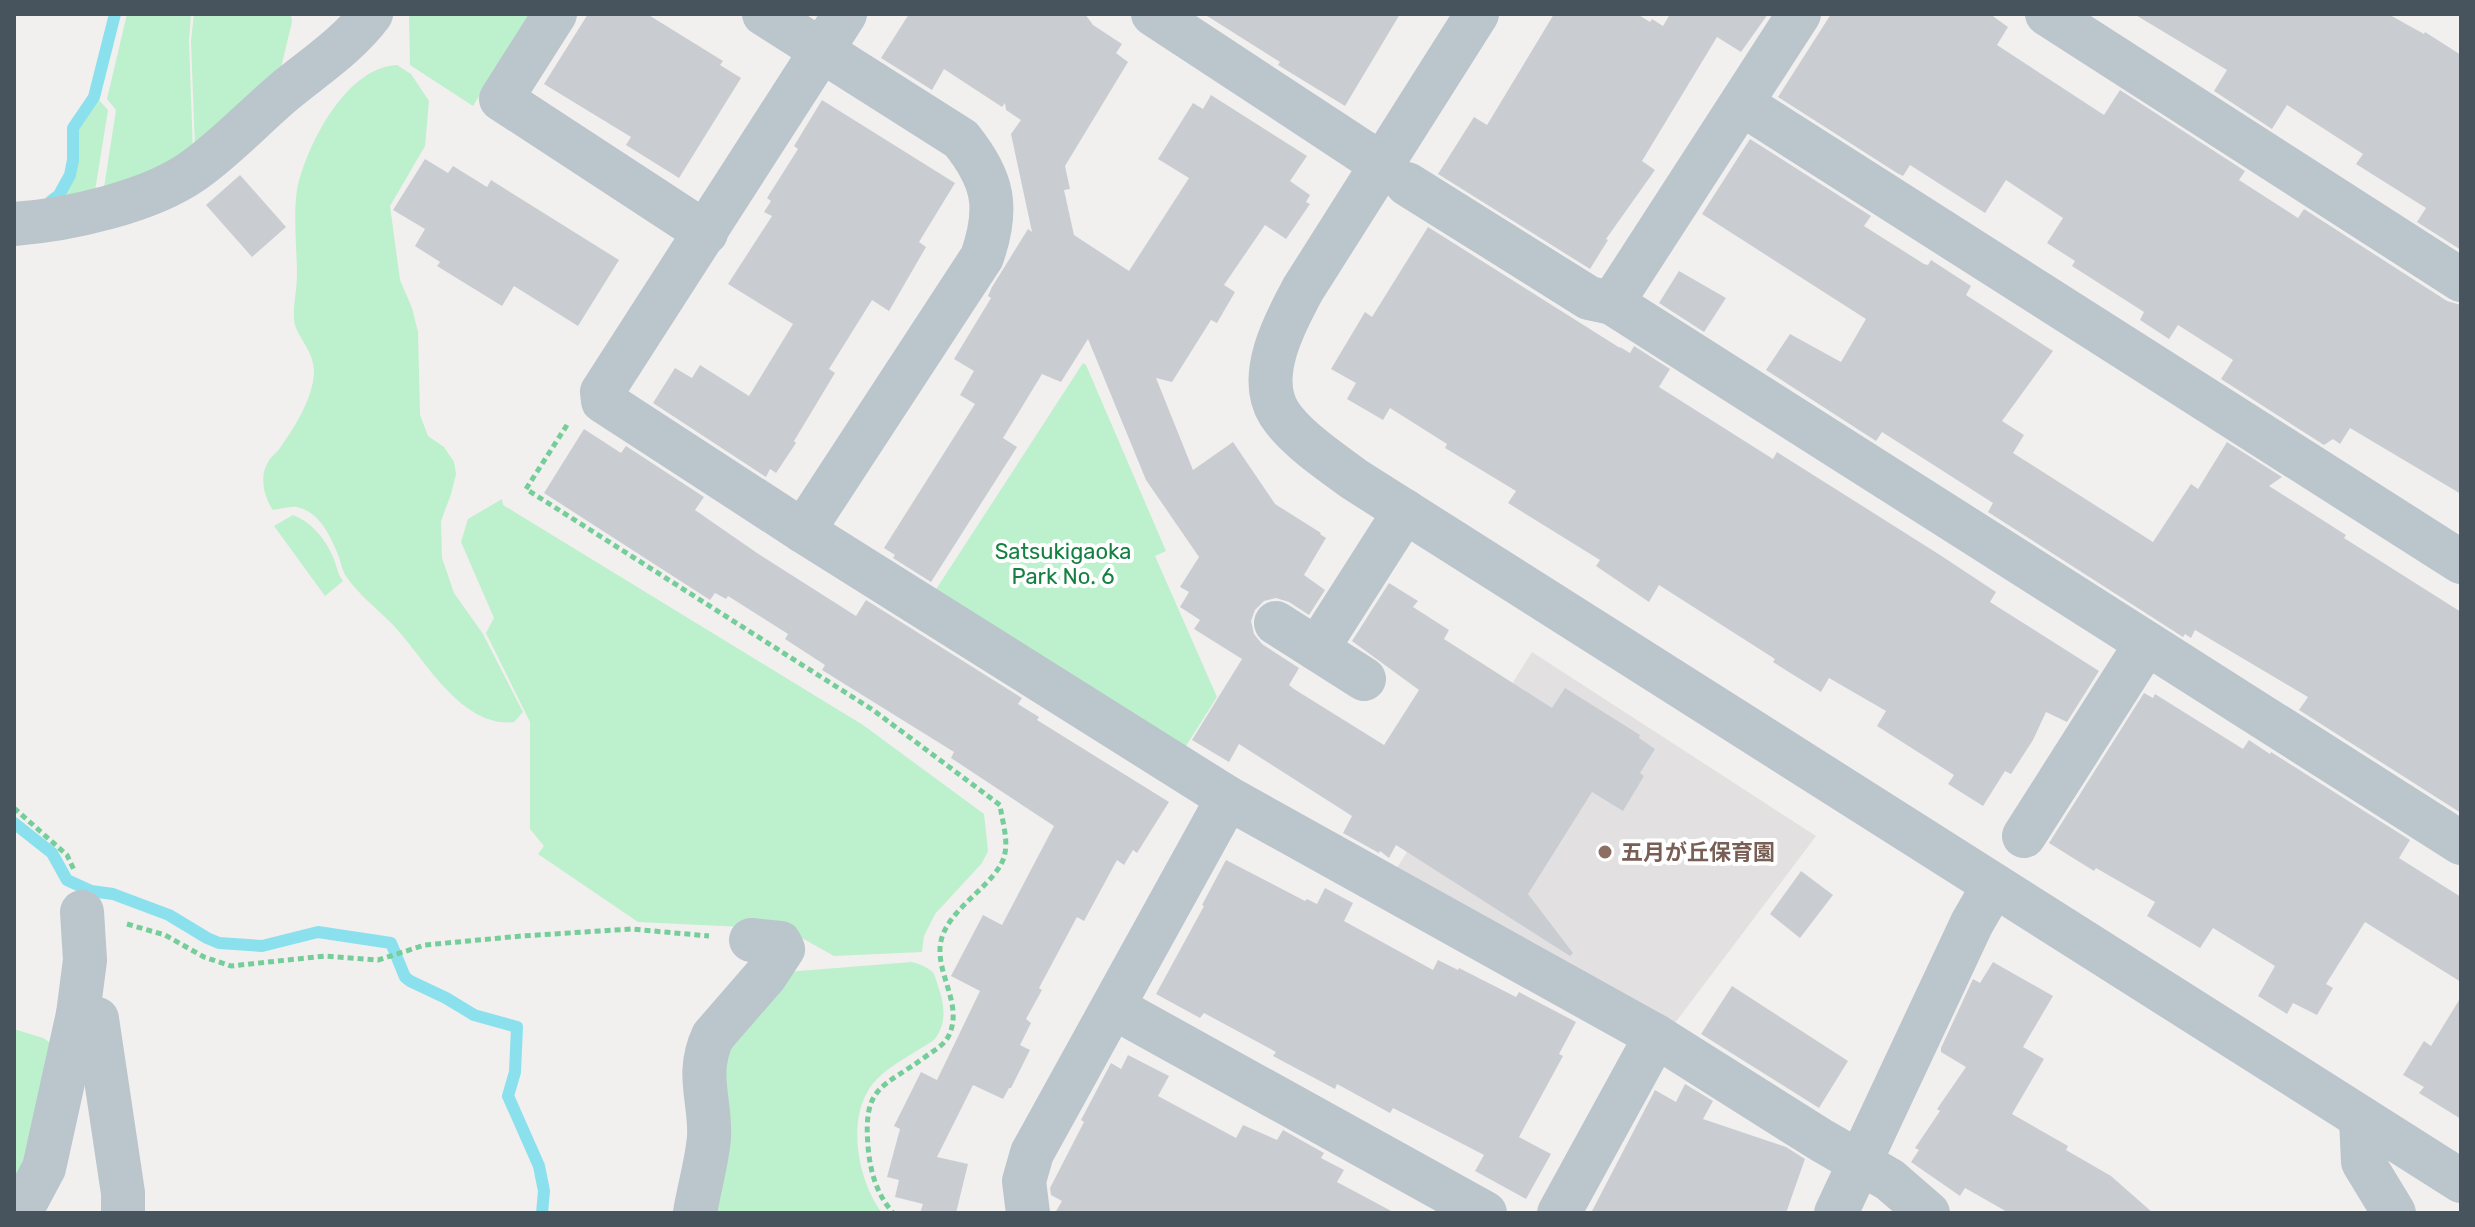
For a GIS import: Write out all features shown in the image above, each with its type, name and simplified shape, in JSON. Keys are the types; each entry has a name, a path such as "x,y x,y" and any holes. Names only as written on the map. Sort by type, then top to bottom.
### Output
{"street":[{"path":"14,224 77,216 159,190 193,171 327,59 371,14"},
{"path":"555,14 501,99 706,233"},
{"path":"764,14 833,32 961,139 982,168 988,184 992,219 982,257 803,531"},
{"path":"1477,14 1394,174 1303,289 1289,315 1276,347 1272,385 1278,411 1294,430 1322,456 1405,511 2461,1181"},
{"path":"1612,303 1799,14"},
{"path":"2047,14 2461,280"},
{"path":"1155,15 1394,174 1589,298 1612,303 2461,843"},
{"path":"833,32 602,392 603,401 803,531 1228,798 1656,1036 1890,1180 1928,1213"},
{"path":"1742,104 2461,562"},
{"path":"1317,649 1405,511"},
{"path":"1276,623 1364,679"},
{"path":"2024,836 2146,644"},
{"path":"1028,1213 1024,1181 1032,1153 1228,798"},
{"path":"1836,1213 1972,923 1994,885"},
{"path":"20,1213 44,1168 78,1014 85,960 78,892"},
{"path":"695,1213 709,1136 704,1072 708,1047 713,1036 766,975 783,949 780,943 751,940"},
{"path":"1113,1007 1485,1213"},
{"path":"78,1014 97,1019 123,1193 123,1213"},
{"path":"1559,1213 1656,1036"},
{"path":"2361,1118 2363,1162 2394,1213"}],"path":[{"path":"602,392 577,409 526,489 873,710 1000,805 1005,845 1003,860 945,929 941,940 943,972 953,1004 950,1032 939,1047 883,1084 869,1106 866,1130 869,1161 877,1189 893,1213"},
{"path":"14,808 67,855 78,892 204,957 231,966 325,956 378,960 425,945 631,929 751,940"}],"shaded area":[{"name":"五月が丘保育園","path":"1532,652 1816,836 1675,1023 1397,868"}],"green space":[{"path":"127,14 191,14 193,153 103,194 116,110 107,99"},
{"path":"194,14 291,14 292,22 279,76 195,148 191,41"},
{"path":"409,14 530,14 473,106 410,65"},
{"path":"397,65 411,74 429,101 425,146 390,206 400,280 418,332 420,415 428,436 444,447 454,462 456,474 441,521 442,558 454,593 483,634 523,712 514,722 495,721 478,714 447,690 395,627 348,579 324,526 312,514 297,507 273,510 264,488 263,476 267,464 302,411 314,374 311,357 297,331 294,318 296,200 302,172 319,132 345,94 378,69"},
{"path":"98,99 108,110 94,197 67,201 63,195 75,172 79,128"},
{"name":"Satsukigaoka Park No. 6","path":"1083,363 1166,551 1155,556 1217,697 1184,749 935,591"},
{"path":"502,499 503,505 863,725 984,814 988,851 982,863 935,914 924,936 922,952 834,956 786,929 638,922 538,854 544,846 530,829 530,722 486,633 494,618 461,542 468,519"},
{"path":"293,515 322,537 343,581 325,596 274,526"},
{"path":"912,962 934,974 944,1014 934,1040 877,1079 860,1109 857,1127 861,1165 873,1199 882,1213 713,1213 721,1057 786,972"},
{"path":"14,1029 52,1044 29,1164 14,1179"}],"building":[{"path":"588,14 647,14 723,61 720,65 741,78 679,178 626,145 631,137 544,84"},
{"path":"909,14 1085,14 1093,25 1122,44 1116,53 1128,62 1065,166 1070,189 1064,190 1074,235 1129,271 1189,178 1158,159 1193,103 1203,109 1211,95 1307,156 1290,181 1310,195 1306,202 1310,204 1286,239 1265,225 1224,285 1235,292 1217,323 1211,320 1172,382 1156,378 1193,470 1233,442 1275,504 1326,538 1304,575 1325,590 1309,615 1276,598 1264,601 1255,610 1251,621 1254,634 1262,644 1299,668 1289,685 1294,689 1384,745 1419,690 1352,641 1389,583 1418,601 1413,607 1449,630 1444,639 1552,708 1565,688 1640,735 1639,738 1655,749 1640,773 1644,776 1623,811 1592,792 1528,894 1573,953 1570,956 1396,845 1389,858 1343,833 1352,816 1239,744 1229,762 1192,740 1242,659 1194,629 1200,620 1180,607 1189,592 1180,587 1199,557 1146,480 1088,339 1061,382 1042,374 1003,438 1017,447 931,582 893,558 895,555 884,548 975,404 960,395 974,371 954,359 991,298 988,296 992,287 1028,229 1032,232 1011,134 1021,120 1006,110 1005,103 1002,107 944,69 932,90 881,58"},
{"path":"1204,14 1400,14 1345,106"},
{"path":"1554,14 1637,14 1663,26 1670,14 1768,14 1741,52 1717,37 1642,161 1655,170 1606,239 1590,269 1438,174 1474,117 1487,125"},
{"path":"1831,14 1990,14 2008,27 1997,45 2104,115 2120,90 2245,171 2239,180 2298,218 2304,209 2447,301 2461,305 2461,494 2350,428 2340,444 2333,439 2324,445 2221,379 2233,360 2178,325 2169,339 2140,320 2144,312 2072,266 2075,261 2047,243 2063,218 2006,180 1985,213 1910,165 1903,176 1897,173 1778,97"},
{"path":"2134,14 2388,14 2425,32 2461,55 2461,250 2417,222 2426,208 2356,164 2363,154 2287,105 2272,129 2214,91 2227,70"},
{"path":"822,100 955,183 919,242 926,247 889,311 872,300 829,369 835,373 794,441 796,443 776,473 770,469 766,477 653,403 675,368 692,378 700,365 749,396 793,324 728,284 772,216 764,212 771,201 767,198 798,149 794,146"},
{"path":"1750,139 1871,216 1864,226 1924,264 1928,265 1931,260 1971,286 1966,295 2053,351 2002,421 2024,435 2013,453 2153,542 2191,484 2198,489 2227,442 2282,477 2269,486 2461,612 2461,813 2299,710 2308,697 2195,630 2191,638 2185,634 2183,637 1988,512 1993,503 1882,432 1876,441 1766,370 1790,334 1841,362 1866,319 1702,214"},
{"path":"425,159 448,173 453,166 487,187 491,180 619,260 578,326 514,286 502,306 437,266 440,262 415,246 425,229 393,210"},
{"path":"240,175 286,227 252,257 206,205"},
{"path":"1428,227 1620,348 1630,353 1634,346 1670,369 1659,387 1773,459 1777,452 1940,555 1996,592 1990,602 2099,671 2067,722 2046,712 2033,740 2011,774 2005,771 1983,806 1948,784 1954,775 1877,726 1886,711 1829,678 1821,692 1659,585 1649,602 1596,566 1600,560 1508,503 1516,491 1445,448 1447,444 1390,408 1383,420 1347,399 1356,383 1331,369 1365,312 1372,317"},
{"path":"1679,271 1726,298 1704,332 1659,303"},
{"path":"584,429 621,453 626,446 704,497 695,510 757,553 856,616 866,600 1022,698 1018,704 1039,717 1037,720 1169,802 1137,853 1133,850 1124,865 1117,860 1084,921 1077,917 1026,1019 1031,1023 1020,1045 1030,1050 1011,1088 1003,1099 973,1085 937,1157 968,1164 956,1213 920,1213 923,1204 895,1197 899,1180 887,1177 900,1129 894,1126 921,1072 937,1080 980,991 951,976 983,915 1002,925 1054,826 951,758 954,752 822,670 825,665 785,639 788,634 728,596 726,599 715,593 710,600 544,493"},
{"path":"2144,693 2153,698 2155,694 2243,749 2249,740 2271,752 2410,840 2399,858 2461,897 2461,982 2365,922 2326,984 2333,988 2317,1015 2293,1003 2287,1014 2258,996 2275,966 2213,928 2200,948 2147,916 2155,902 2096,868 2094,871 2049,843"},
{"path":"1226,860 1305,901 1307,899 1317,904 1325,888 1353,903 1344,921 1433,970 1438,960 1516,997 1519,992 1576,1022 1559,1054 1563,1056 1519,1137 1551,1154 1526,1199 1475,1171 1484,1155 1393,1108 1390,1113 1337,1084 1335,1089 1273,1056 1276,1052 1204,1013 1200,1018 1156,994"},
{"path":"1801,871 1833,895 1800,938 1770,914"},
{"path":"1993,962 2053,996 2023,1047 2044,1059 2012,1114 2068,1146 2066,1150 2111,1176 2153,1213 2009,1213 1965,1188 1960,1196 1911,1162 1919,1150 1915,1148 1940,1111 1937,1109 1966,1067 1941,1052 1941,1048 1973,979 1980,983"},
{"path":"1732,986 1848,1061 1819,1108 1701,1034"},
{"path":"2461,997 2461,1119 2419,1093 2424,1087 2403,1075 2424,1041 2431,1046"},
{"path":"1128,1055 1169,1076 1158,1096 1236,1138 1243,1125 1277,1140 1283,1130 1324,1153 1321,1158 1344,1170 1337,1182 1395,1213 1055,1213 1062,1201 1051,1195 1050,1188 1084,1122 1081,1120 1111,1063 1121,1069"},
{"path":"1685,1084 1713,1101 1703,1119 1786,1147 1805,1159 1786,1213 1591,1213 1655,1090 1676,1102"}],"waterway":[{"path":"51,201 59,195 70,175 73,128 94,97 115,14"},
{"path":"14,823 52,853 67,880 91,891 113,894 169,915 219,943 262,946 318,932 391,943 405,977 410,981 474,1015 517,1027 515,1072 508,1096 539,1166 544,1191 542,1213"}],"place":[{"name":"五月が丘保育園","path":"1605,852"}]}
